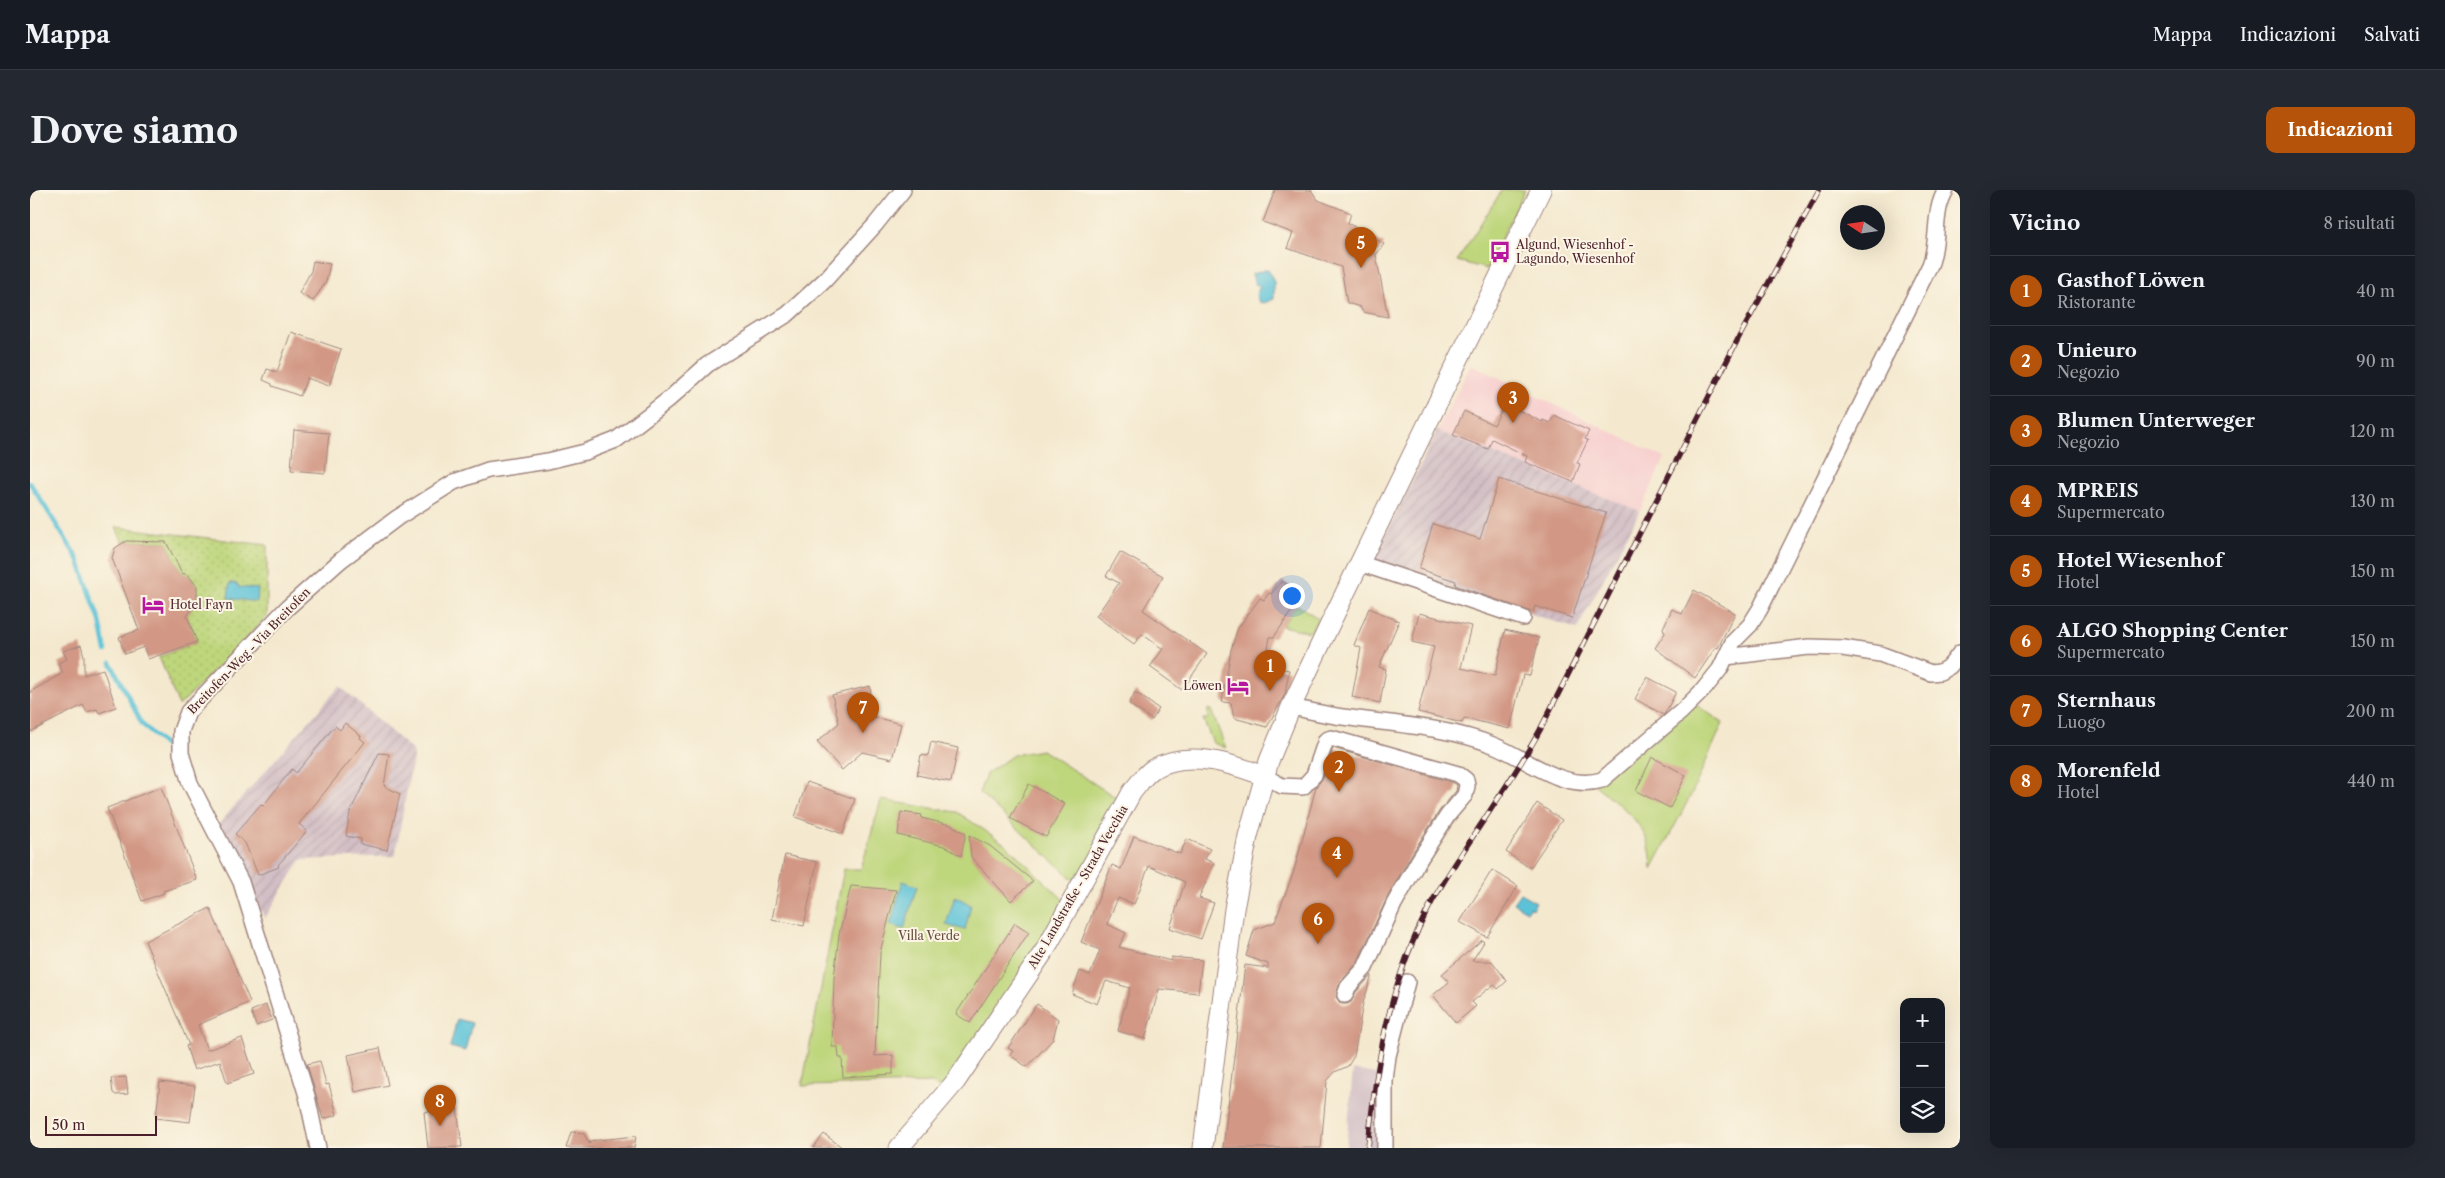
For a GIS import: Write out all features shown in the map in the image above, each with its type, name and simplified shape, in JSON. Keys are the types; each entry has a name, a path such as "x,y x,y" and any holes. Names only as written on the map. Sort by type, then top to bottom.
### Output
{"main road":[{"path":"1203,1148 1234,909 1248,836 1264,776 1291,707 1359,563 1541,190"},
{"name":"Alte Landstraße - Strada Vecchia","path":"900,1148 956,1081 1004,1012 1045,950 1132,792 1151,770 1174,759 1208,760 1264,776"}],"street":[{"name":"Breitofen-Weg - Via Breitofen","path":"318,1148 306,1096 240,882 190,783 181,753 182,731 188,712 287,608 341,560 397,518 454,482 488,470 548,461 585,452 616,440 668,400 707,365 794,308 825,280 875,225 903,190"},
{"path":"1291,707 1468,736 1508,752 1557,777 1575,782 1592,783 1602,780 1659,728 1682,711 1710,682 1733,642 1750,625 1770,591 1930,265 1937,243 1938,211 1946,190"},
{"path":"1359,563 1523,618"},
{"path":"1726,657 1808,647 1843,648 1880,654 1931,674 1940,672 1950,666 1960,653"},
{"path":"1264,776 1282,786 1303,788 1314,775 1326,740 1331,738 1458,774 1466,780 1468,786 1465,795 1448,816 1419,860 1394,904 1365,968 1348,987 1345,995"},
{"path":"1385,1148 1385,1080 1388,1056 1407,982"}],"shaded area":[{"path":"1471,364 1665,458 1640,511 1437,431"},
{"path":"1437,431 1640,511 1577,629 1372,562"},
{"path":"340,686 414,752 395,856 301,860 265,918 216,827"},
{"path":"1353,1070 1387,1076 1380,1148 1346,1148"}],"green space":[{"path":"1502,190 1525,190 1487,269 1457,261"},
{"path":"116,527 267,545 267,617 179,706 159,657 197,642 187,616 197,601 197,586 188,575 182,573 166,542 126,541 123,543"},
{"path":"1297,605 1318,618 1310,632 1282,626"},
{"path":"1692,702 1723,723 1692,793 1652,869 1647,840 1641,829 1625,810 1593,783"},
{"path":"1208,709 1211,710 1226,748 1213,743 1203,719 1208,719"},
{"path":"1042,750 1126,804 1080,886 979,793 986,774 1013,755"},
{"name":"Villa Verde","path":"881,800 957,812 1005,844 1065,901 1038,947 942,1090 932,1083 802,1086 844,869 861,869"}],"water":[{"path":"1268,269 1274,282 1274,299 1264,303 1259,302 1256,295 1260,286 1255,284 1252,274"},
{"path":"230,583 238,584 238,587 258,589 257,602 228,598"},
{"path":"903,881 917,886 904,929 890,925"},
{"path":"1520,893 1536,902 1532,909 1529,907 1527,911 1513,903"},
{"path":"955,896 971,905 965,930 946,925"},
{"path":"457,1019 472,1023 465,1051 450,1047"}],"building":[{"path":"1275,190 1311,190 1318,200 1351,213 1348,223 1384,244 1376,255 1388,317 1363,312 1360,307 1347,303 1341,267 1287,248 1293,233 1263,222"},
{"path":"313,261 330,264 326,282 313,301 299,293 311,271"},
{"path":"291,332 341,349 329,386 307,378 300,396 272,386 272,384 263,380 267,369 277,372"},
{"path":"1505,403 1542,422 1543,420 1550,423 1554,415 1589,431 1585,439 1588,440 1577,463 1580,464 1573,482 1525,462 1527,456 1492,439 1488,449 1453,435 1464,411 1494,425"},
{"path":"294,430 329,433 325,473 291,470"},
{"path":"1499,479 1606,513 1572,618 1535,606 1533,612 1529,611 1455,585 1456,581 1419,569 1433,524 1480,539"},
{"path":"126,541 166,542 182,573 188,575 197,586 197,601 187,616 197,642 148,659 144,647 125,654 119,637 139,630 112,558 115,548"},
{"path":"1120,552 1163,576 1143,610 1207,654 1182,690 1150,667 1163,649 1142,634 1134,644 1096,616 1119,583 1106,576"},
{"path":"1282,581 1303,594 1274,637 1270,637 1265,666 1289,670 1285,694 1267,727 1234,718 1231,703 1222,702 1231,650 1238,628 1260,598 1264,600"},
{"path":"1694,590 1735,613 1718,648 1716,647 1695,678 1655,648 1665,633 1663,628 1672,609 1682,614"},
{"path":"1369,608 1399,621 1379,667 1386,669 1380,703 1352,697 1361,648 1354,645"},
{"path":"1419,613 1471,626 1461,668 1495,676 1505,630 1539,638 1530,676 1523,675 1510,729 1464,718 1462,723 1418,712 1434,647 1412,642"},
{"path":"81,645 84,656 84,675 103,669 116,707 99,713 97,709 87,712 83,705 30,732 30,692 63,673 58,663 67,659 63,651"},
{"path":"1647,677 1676,692 1664,715 1635,699"},
{"path":"870,686 874,717 901,724 892,759 862,752 842,770 817,742 839,723 832,695"},
{"path":"1135,692 1159,709 1152,720 1129,704"},
{"path":"345,723 361,736 360,738 365,742 299,824 307,831 278,865 279,867 258,875 245,843 235,834 261,804 263,806 292,769 296,773 335,726 340,730"},
{"path":"931,742 958,748 951,782 917,775 921,755 928,756"},
{"path":"1333,748 1454,783 1457,785 1456,791 1440,810 1411,855 1386,900 1357,963 1339,984 1336,997 1341,1004 1347,1004 1351,1002 1356,992 1372,975 1363,1003 1354,1056 1348,1066 1335,1072 1327,1081 1321,1148 1223,1148 1245,965 1268,968 1268,964 1246,956 1254,930 1275,922 1294,871 1316,787 1323,778"},
{"path":"379,753 389,754 384,786 400,794 387,850 360,844 361,839 346,836 350,812"},
{"path":"1652,757 1686,775 1670,808 1636,791"},
{"path":"807,782 855,799 843,834 795,817"},
{"path":"1029,784 1065,804 1046,837 1010,818"},
{"path":"161,787 197,880 163,891 164,893 142,901 107,808"},
{"path":"1537,803 1562,820 1530,868 1506,852"},
{"path":"901,812 922,815 921,818 951,825 966,833 961,856 944,846 898,835"},
{"path":"969,835 990,846 1033,881 1011,901 971,857"},
{"path":"1134,836 1180,854 1187,839 1210,849 1205,859 1214,863 1199,898 1214,903 1201,939 1170,928 1185,882 1149,866 1134,904 1118,898 1107,924 1126,933 1119,947 1171,961 1171,957 1202,960 1198,993 1159,989 1145,1039 1118,1031 1130,988 1106,981 1097,1004 1072,994 1080,971 1090,975 1100,950 1081,942 1112,865 1121,869"},
{"path":"785,855 817,862 804,926 772,919"},
{"path":"1492,870 1518,886 1487,937 1460,922"},
{"path":"851,886 896,890 880,953 875,1056 893,1055 893,1074 843,1077 842,1058 839,1058 838,1047 832,1047 834,978 839,935"},
{"path":"210,908 250,1002 198,1025 207,1050 242,1038 254,1074 227,1083 220,1061 194,1070 186,1046 189,1045 145,941"},
{"path":"1015,923 1029,932 970,1023 956,1014"},
{"path":"1482,940 1484,942 1472,961 1492,961 1507,981 1498,989 1494,984 1472,1002 1476,1006 1456,1023 1433,995 1449,982 1442,974"},
{"path":"1037,1004 1058,1019 1053,1039 1027,1067 1010,1055 1013,1051 1008,1048"},
{"path":"266,1005 272,1020 256,1026 251,1011"},
{"path":"380,1048 388,1085 355,1092 348,1055"},
{"path":"320,1061 326,1085 329,1084 337,1115 323,1119 307,1064"},
{"path":"126,1077 128,1094 116,1095 113,1093 111,1078"},
{"path":"160,1082 195,1086 190,1122 156,1118"},
{"path":"457,1108 462,1147 428,1148 424,1112"},
{"path":"571,1132 583,1133 590,1144 589,1141 636,1136 634,1148 566,1148"},
{"path":"824,1134 843,1148 813,1148"}],"waterway":[{"path":"30,483 78,559 100,621 106,651"},
{"path":"111,663 142,724 168,749"}],"railway":[{"path":"1368,1148 1375,1084 1387,1021 1406,959 1418,929 1446,878 1528,752 1540,730 1738,339 1819,190"}],"place":[{"name":"Algund, Wiesenhof - Lagundo, Wiesenhof","path":"1500,252"},
{"name":"Hotel Wiesenhof","path":"1361,268"},
{"name":"Blumen Unterweger","path":"1513,423"},
{"name":"Hotel Fayn","path":"153,605"},
{"name":"Löwen","path":"1238,686"},
{"name":"Gasthof Löwen","path":"1270,691"},
{"name":"Sternhaus","path":"863,733"},
{"name":"Unieuro","path":"1339,792"},
{"name":"MPREIS","path":"1337,878"},
{"name":"ALGO Shopping Center","path":"1318,944"},
{"name":"Morenfeld","path":"440,1126"}]}
